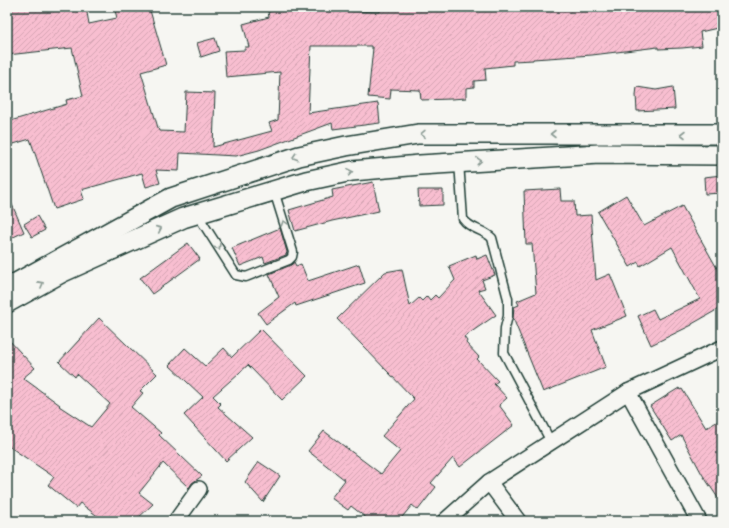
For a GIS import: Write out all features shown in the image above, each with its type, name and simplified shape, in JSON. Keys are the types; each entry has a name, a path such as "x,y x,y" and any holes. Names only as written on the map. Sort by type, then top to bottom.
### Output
{"street":[{"path":"7,288 171,198 299,156 346,146 418,134 722,134"},
{"path":"7,303 63,272 183,218 306,182 352,171 458,162 599,154 722,155"},
{"path":"445,521 490,482 628,392 722,348"},
{"path":"628,392 699,521"},
{"path":"490,482 518,521"},
{"path":"176,521 198,489"}],"lane":[{"path":"458,162 463,219 468,226 485,232 492,238 508,299 508,316 504,353 551,442"},
{"path":"197,214 236,275 246,276 289,260 292,257 293,252 274,191"}],"building":[{"path":"7,7 86,7 89,24 117,18 114,7 149,7 166,65 141,72 159,131 184,132 186,92 215,93 213,147 272,131 269,123 278,120 280,72 226,77 224,51 245,50 245,47 249,47 243,24 269,17 268,12 286,7 350,7 351,11 380,12 380,7 722,7 722,27 700,32 702,46 658,49 658,47 592,55 513,61 513,65 485,68 486,80 474,81 474,87 466,88 466,98 451,99 421,100 420,90 391,89 390,99 368,97 373,48 371,48 371,46 311,46 308,113 378,103 380,123 333,129 332,123 259,150 236,156 180,153 179,171 156,170 160,183 146,187 142,173 81,190 84,199 54,209 30,139 7,146 7,122 67,104 66,100 83,96 72,48 7,55"},
{"path":"215,38 219,51 201,57 197,43"},
{"path":"637,87 656,90 673,87 675,109 637,111"},
{"path":"722,175 722,193 705,194 704,177"},
{"path":"373,182 379,211 295,231 289,210 333,197 332,190"},
{"path":"560,189 561,201 574,201 575,216 591,215 596,280 610,274 627,316 592,330 606,367 543,392 513,318 514,307 519,305 517,301 536,293 532,244 526,244 524,191"},
{"path":"418,190 443,190 443,205 419,206"},
{"path":"7,193 24,232 7,240"},
{"path":"626,195 644,226 682,206 722,277 722,307 692,325 651,345 638,316 653,309 658,319 700,299 672,247 640,266 638,262 630,267 598,212"},
{"path":"37,216 45,230 32,237 24,224"},
{"path":"280,228 287,252 286,255 265,263 263,257 240,266 232,248"},
{"path":"188,243 200,259 152,294 140,278"},
{"path":"476,255 477,259 487,255 495,275 482,280 485,288 478,290 496,315 464,337 467,341 466,343 479,357 477,359 498,381 494,384 507,398 499,405 514,425 460,467 453,458 431,483 436,487 418,510 412,505 399,521 370,521 351,506 348,510 331,498 345,480 308,451 324,431 381,474 400,451 382,436 414,399 337,319 385,272 402,269 410,306 419,298 422,301 427,296 430,300 435,295 438,298 455,280 449,266"},
{"path":"294,262 296,266 301,264 308,281 359,264 365,283 296,306 295,303 266,324 258,313 279,297 269,274 291,265"},
{"path":"99,318 157,374 140,391 143,393 131,407 161,433 159,435 202,476 192,483 189,488 163,463 139,493 153,504 135,521 104,521 80,503 76,508 48,485 54,477 7,445 7,338 35,368 23,378 60,405 59,406 91,427 110,404 77,374 75,377 59,362"},
{"path":"261,329 307,376 282,400 248,365 213,396 221,404 218,407 252,437 226,461 184,415 203,397 169,365 185,348 205,366 224,348 232,357"},
{"path":"679,388 680,390 682,389 706,428 722,419 722,504 702,474 681,435 672,441 650,406"},
{"path":"259,462 280,476 263,502 245,482"}]}
